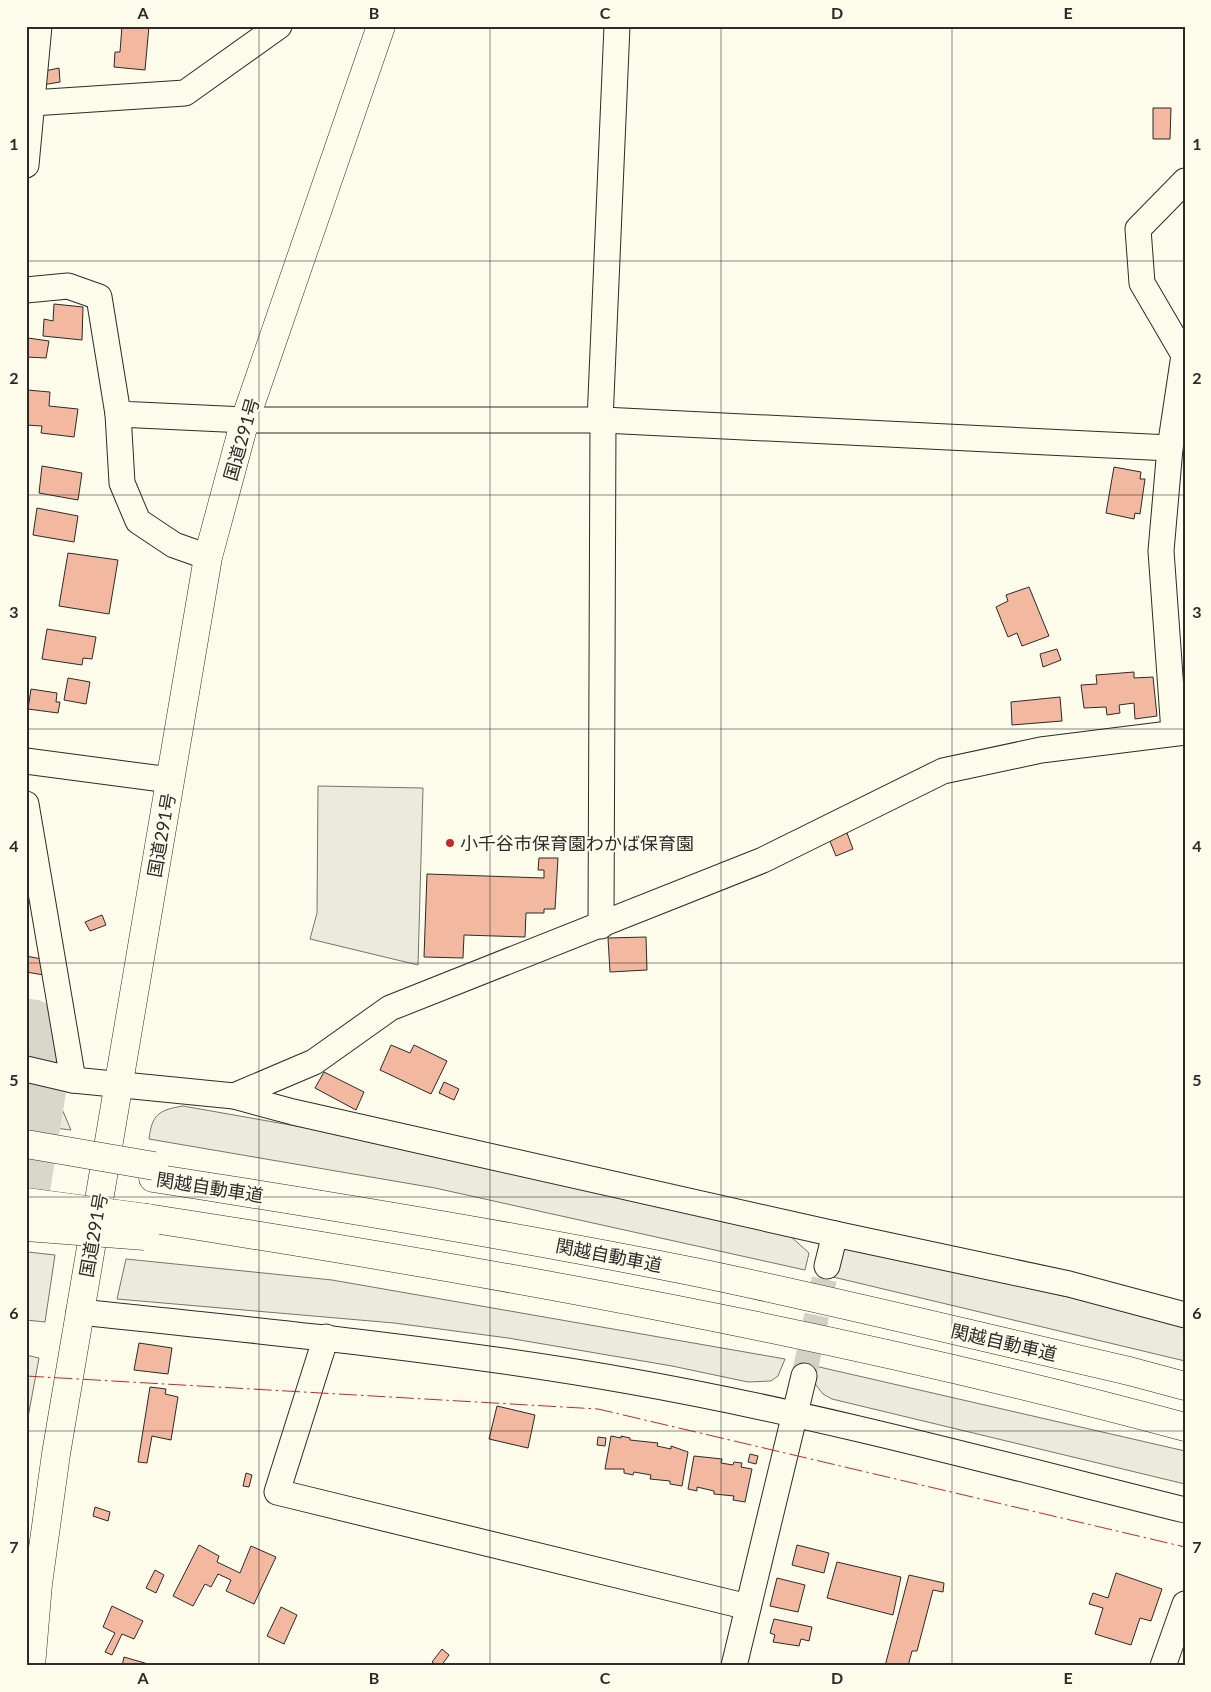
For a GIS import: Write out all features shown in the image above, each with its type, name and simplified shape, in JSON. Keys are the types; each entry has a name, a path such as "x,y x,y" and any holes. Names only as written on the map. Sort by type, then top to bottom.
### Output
{"highway":[{"name":"国道291号","path":"31,1666 32,1591 208,556 245,420 381,26"},
{"path":"26,1144 154,1172"},
{"name":"関越自動車道","path":"26,1160 154,1172 515,1237 716,1277 1120,1369 1185,1386"},
{"path":"26,1202 146,1227 323,1246 505,1277 689,1312 895,1357 1185,1427"},
{"path":"26,1227 146,1227"}],"street":[{"path":"26,165 39,26"},
{"path":"32,103 185,93 279,26"},
{"path":"601,926 602,421 617,26"},
{"path":"234,1096 314,1062 390,1008 601,926 763,860 943,771 1042,750 1180,732 1161,551 1170,448 1184,355 1142,283 1138,229 1185,181"},
{"path":"26,290 68,286 99,297 118,414 122,483 138,521 174,545 208,556"},
{"path":"118,414 245,420 602,421 1170,448"},
{"path":"26,762 170,780"},
{"path":"26,804 73,1080"},
{"path":"26,1069 73,1080 119,1083 234,1096 293,1112 835,1234 1069,1284 1185,1315"},
{"path":"827,1266 835,1234"},
{"path":"79,1312 326,1337 627,1381 796,1413 1185,1510"},
{"path":"326,1337 277,1492 748,1607"},
{"path":"734,1666 804,1376"},
{"path":"1163,1666 1185,1604"}],"shaded area":[{"path":"318,786 423,788 418,965 310,939 317,913"},
{"path":"26,1082 30,1102 26,1124"},
{"path":"49,1087 53,1088 71,1130 46,1127 47,1115 60,1111 56,1102 47,1104"},
{"path":"183,1106 426,1149 789,1235 809,1253 805,1270 435,1188 149,1139 152,1124 158,1115 168,1109"},
{"path":"848,1248 1185,1323 1185,1361 829,1276 840,1251"},
{"path":"28,1252 55,1255 45,1322 26,1320"},
{"path":"126,1259 332,1280 785,1359 778,1376 771,1381 748,1382 672,1366 508,1338 394,1323 117,1299"},
{"path":"26,1355 39,1358 26,1428"},
{"path":"815,1366 1185,1451 1185,1484 832,1399 823,1394 813,1381"}],"building":[{"path":"122,26 149,26 145,70 114,67 115,52 120,52"},
{"path":"59,68 60,82 42,85 40,72"},
{"path":"1153,108 1171,108 1170,139 1153,139"},
{"path":"54,304 83,307 82,340 43,336 44,319 53,321"},
{"path":"28,338 49,341 46,358 26,357"},
{"path":"27,390 50,392 49,406 78,409 74,437 41,433 42,426 26,425"},
{"path":"42,466 82,473 78,500 39,493"},
{"path":"1114,467 1141,472 1140,479 1145,479 1140,514 1135,513 1134,519 1106,513"},
{"path":"37,508 78,516 74,542 33,535"},
{"path":"68,553 118,560 109,614 59,606"},
{"path":"1029,587 1049,636 1022,646 1017,633 1008,637 996,607 1008,601 1006,595"},
{"path":"47,629 96,637 92,659 83,658 82,665 42,659"},
{"path":"1057,649 1061,660 1043,667 1040,654"},
{"path":"1134,672 1134,678 1153,677 1157,716 1135,719 1134,703 1119,705 1120,713 1107,715 1106,707 1084,708 1081,685 1097,684 1096,675"},
{"path":"68,678 90,682 86,704 64,700"},
{"path":"31,689 57,693 56,702 60,702 58,713 28,709"},
{"path":"1060,697 1062,721 1012,725 1011,702"},
{"path":"847,833 853,849 836,856 829,839"},
{"path":"539,858 558,858 555,909 544,909 544,913 526,913 525,937 464,935 463,958 424,957 427,874 544,878 544,870 538,870"},
{"path":"102,915 106,925 90,931 85,922"},
{"path":"646,937 647,970 610,972 608,938"},
{"path":"26,956 47,960 44,975 26,972"},
{"path":"391,1045 410,1053 414,1045 447,1061 431,1094 380,1070"},
{"path":"324,1072 364,1092 356,1110 315,1088"},
{"path":"444,1082 459,1089 454,1100 439,1093"},
{"path":"139,1343 172,1348 168,1374 134,1370"},
{"path":"150,1387 166,1389 165,1394 178,1397 171,1440 152,1436 147,1463 138,1462"},
{"path":"497,1406 535,1415 528,1448 489,1439"},
{"path":"611,1436 658,1443 657,1446 671,1449 671,1446 688,1452 682,1486 670,1484 670,1481 650,1479 651,1475 634,1472 633,1475 624,1473 624,1469 605,1469"},
{"path":"598,1437 606,1438 605,1446 597,1445"},
{"path":"750,1454 758,1456 756,1464 748,1462"},
{"path":"694,1456 722,1459 721,1463 733,1465 734,1462 742,1463 741,1467 752,1469 745,1502 733,1500 734,1496 714,1494 714,1491 697,1487 697,1491 688,1489"},
{"path":"246,1473 252,1475 249,1487 243,1486"},
{"path":"95,1507 110,1512 108,1521 93,1516"},
{"path":"199,1545 219,1556 217,1562 240,1573 251,1546 276,1557 254,1604 226,1591 231,1580 218,1574 211,1587 205,1584 193,1606 173,1596"},
{"path":"797,1545 829,1553 824,1573 792,1565"},
{"path":"837,1562 901,1577 893,1615 827,1598"},
{"path":"155,1570 164,1575 156,1593 146,1588"},
{"path":"1116,1573 1162,1589 1151,1621 1140,1618 1131,1645 1095,1634 1103,1608 1089,1604 1093,1593 1108,1598"},
{"path":"909,1575 944,1583 943,1592 933,1590 917,1651 912,1651 908,1666 885,1666"},
{"path":"777,1578 805,1585 798,1612 770,1606"},
{"path":"112,1606 143,1621 134,1639 122,1634 112,1655 105,1652 115,1633 103,1627"},
{"path":"281,1607 297,1615 284,1644 267,1636"},
{"path":"774,1619 812,1627 809,1641 801,1639 799,1646 773,1642 775,1635 770,1633"},
{"path":"442,1649 449,1655 441,1666 438,1666 432,1662"},
{"path":"124,1657 155,1666 122,1666"}],"waterway":[{"path":"26,1019 34,1020 47,1082 26,1211"}],"tunnel":[{"path":"804,1376 827,1266"}],"power":[{"path":"26,1376 598,1409 1185,1547"}],"place":[{"name":"小千谷市保育園わかば保育園","path":"450,843"}]}
